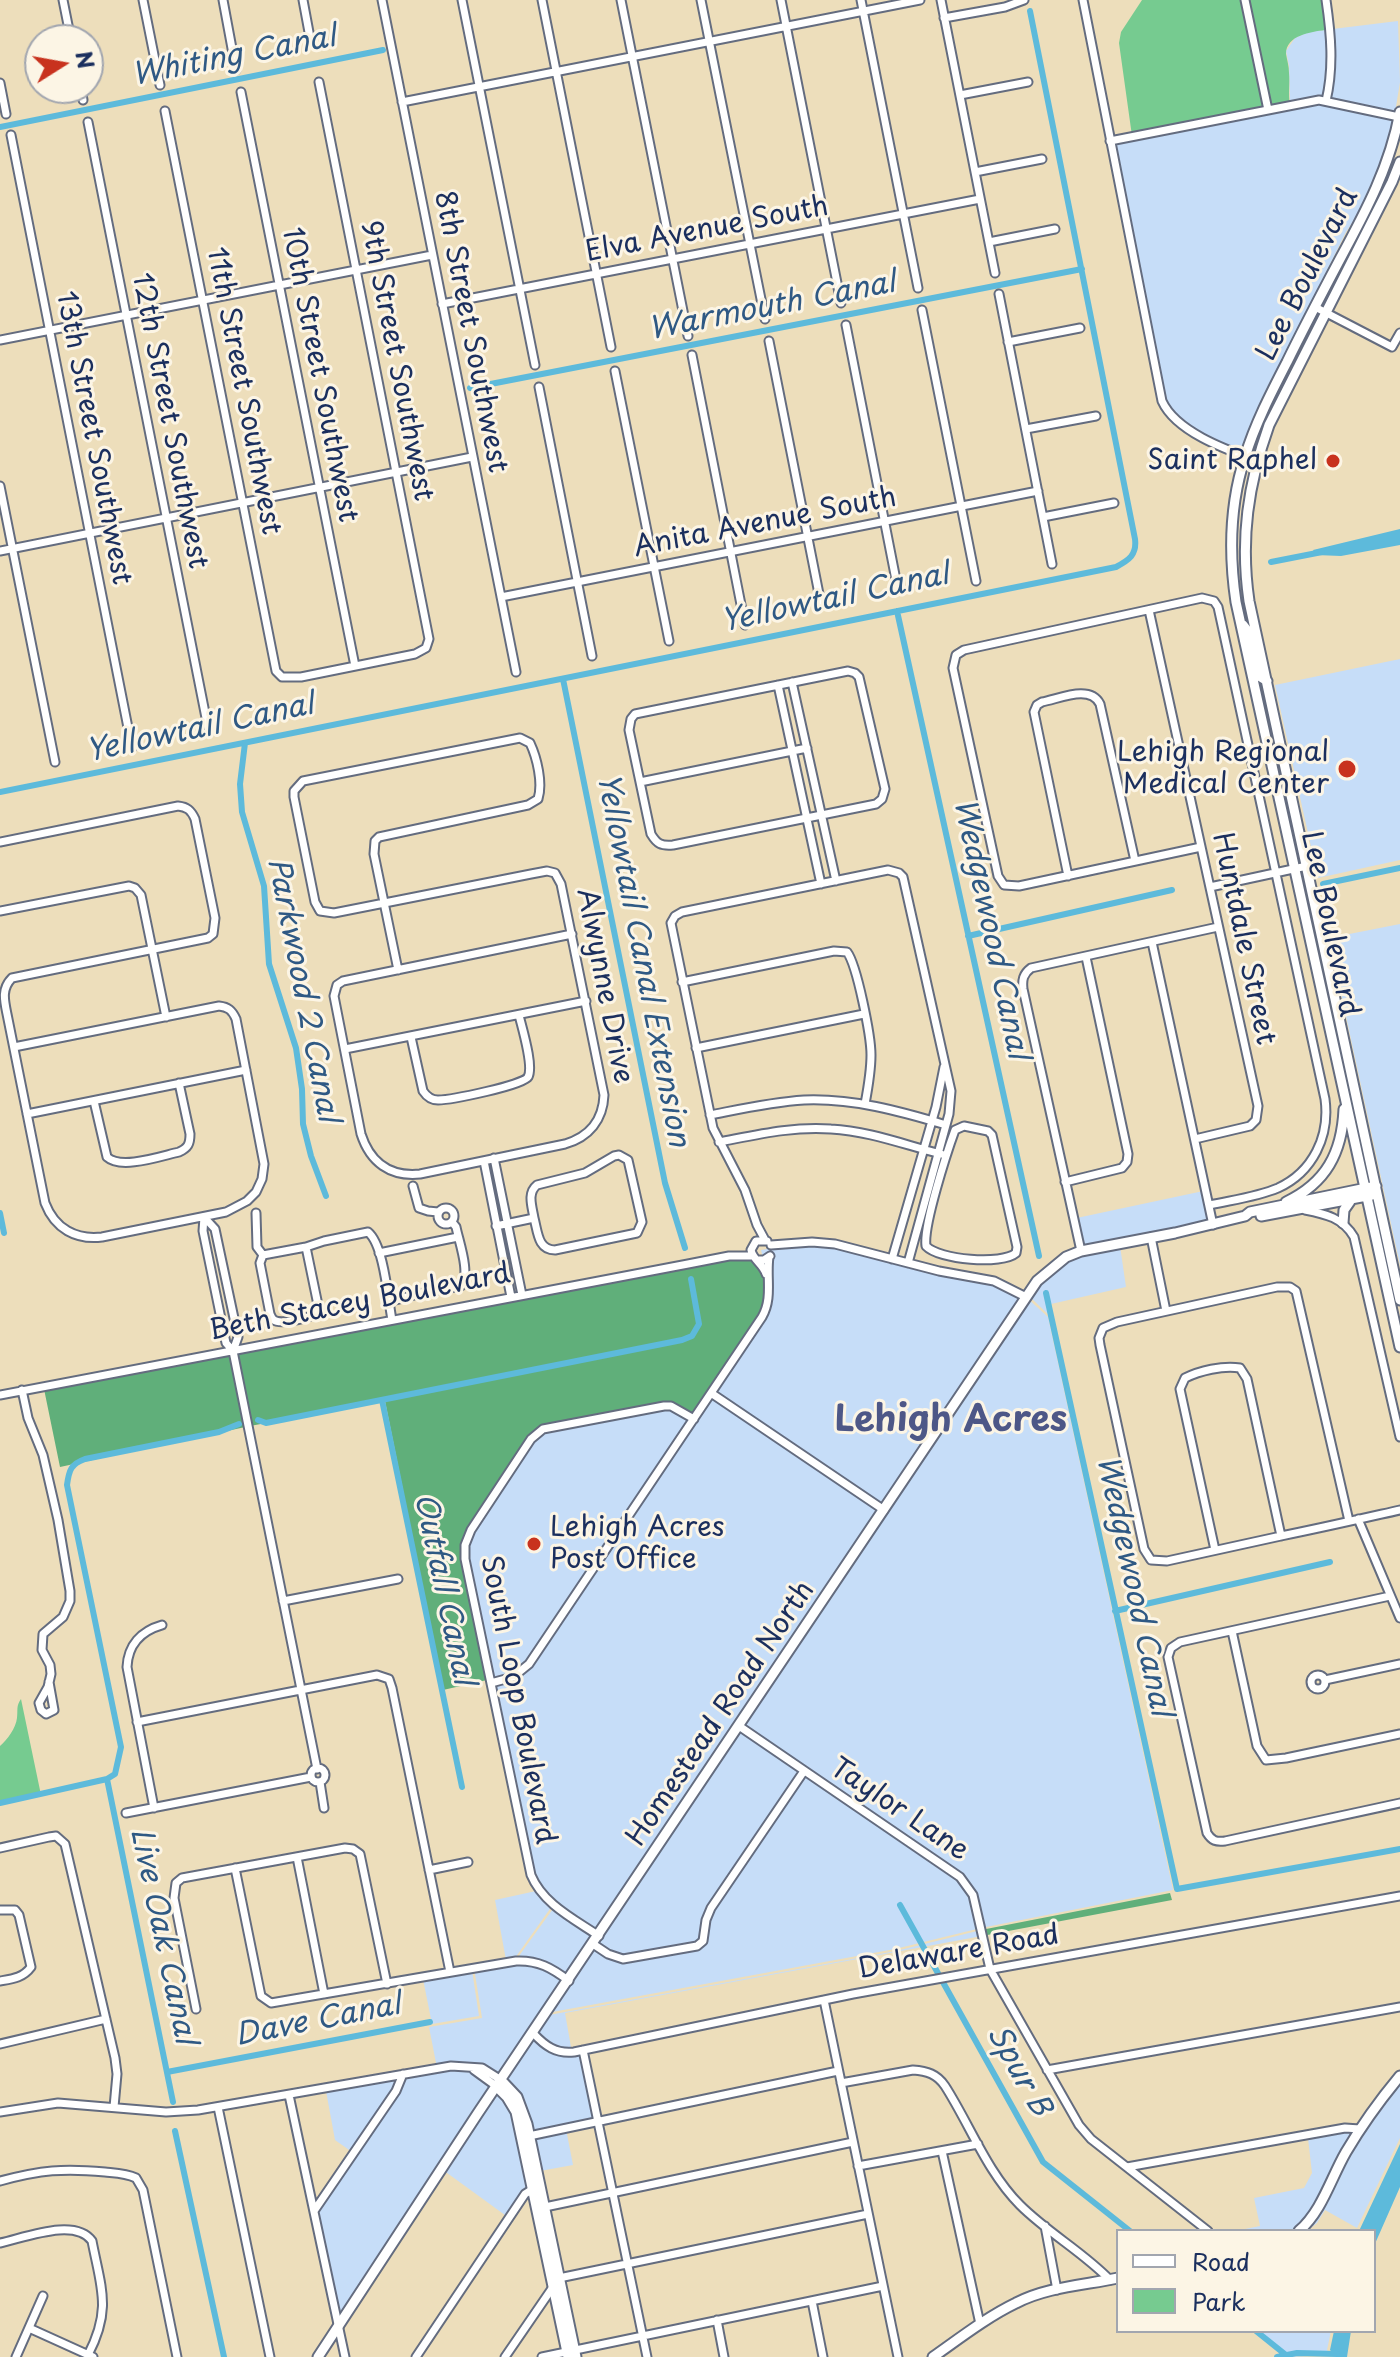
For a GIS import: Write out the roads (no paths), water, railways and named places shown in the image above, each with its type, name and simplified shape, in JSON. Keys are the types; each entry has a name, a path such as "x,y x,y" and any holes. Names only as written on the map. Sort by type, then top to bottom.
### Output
{"main road":[{"name":"Lee Boulevard","path":"1400,116 1380,183 1271,393 1245,457 1234,513 1232,545 1240,622 1400,1347"},
{"path":"1377,213 1400,140"},
{"name":"Lee Boulevard","path":"1400,162 1278,406 1257,461 1246,511 1244,550 1249,601 1377,1190 1396,1264 1400,1300"},
{"path":"1240,622 1249,633 1259,676 1267,681"},
{"path":"1316,968 1325,977 1339,1040 1347,1051"},
{"path":"1269,1209 1308,1189 1332,1162 1343,1130 1341,1078"},
{"name":"Homestead Road North","path":"318,2357 1037,1281 1054,1266 1081,1251 1213,1225 1250,1212 1377,1190"},
{"name":"Homestead Road North","path":"1247,1215 1256,1217 1303,1210 1351,1200 1366,1192"},
{"path":"1343,1223 1344,1210 1351,1200"},
{"path":"1301,2229 1316,2211 1360,2129 1400,2076"},
{"path":"499,2083 517,2097 529,2136 545,2207 556,2282"},
{"path":"499,2083 516,2112 571,2354"},
{"path":"933,2357 1017,2302 1057,2290 1114,2279"}],"street":[{"path":"63,0 68,24"},
{"path":"143,0 160,85"},
{"path":"223,0 236,70"},
{"path":"303,0 311,43"},
{"name":"8th Street Southwest","path":"382,0 516,672"},
{"path":"462,0 535,365"},
{"path":"542,0 611,347"},
{"path":"621,0 688,336"},
{"path":"701,0 765,319"},
{"path":"781,0 841,303"},
{"path":"861,0 918,288"},
{"path":"402,102 920,0"},
{"path":"941,0 995,273"},
{"path":"944,18 1005,7 1024,0"},
{"path":"1083,0 1162,401 1180,425 1257,461"},
{"path":"1245,0 1268,110"},
{"path":"1326,0 1331,60 1326,101"},
{"name":"9th Street Southwest","path":"319,82 429,639 426,648 415,654 355,666"},
{"path":"960,95 1028,82"},
{"path":"0,83 6,114"},
{"name":"10th Street Southwest","path":"241,92 355,666"},
{"path":"1110,141 1309,101 1326,101 1400,116"},
{"name":"11th Street Southwest","path":"165,111 275,666 282,677 301,677 355,666"},
{"name":"12th Street Southwest","path":"88,122 208,728"},
{"name":"13th Street Southwest","path":"11,135 132,748"},
{"path":"975,172 1042,159"},
{"name":"Elva Avenue South","path":"442,304 980,199"},
{"path":"989,242 1055,229"},
{"path":"0,340 432,255"},
{"path":"999,294 1052,564"},
{"path":"1315,307 1392,347 1400,333"},
{"path":"922,310 976,581"},
{"path":"846,325 897,585"},
{"path":"1008,342 1080,328"},
{"path":"769,341 821,604"},
{"path":"692,355 745,625"},
{"path":"615,371 669,641"},
{"path":"539,387 592,656"},
{"path":"1026,429 1096,416"},
{"path":"0,551 472,457"},
{"path":"0,486 55,762"},
{"name":"Anita Avenue South","path":"501,597 1038,491"},
{"path":"1043,517 1114,503"},
{"path":"1201,847 1019,886 1004,885 998,876 956,682 953,661 956,655 964,650 1202,598 1214,601 1221,620 1325,1099 1325,1131 1314,1157 1305,1169 1287,1183 1269,1192 1210,1205"},
{"name":"Huntdale Street","path":"1149,610 1258,1112 1250,1126 1195,1139"},
{"path":"848,671 859,677 885,789 882,799 876,804 673,845 657,843 651,834 629,730 635,714 792,682 848,671"},
{"path":"792,682 836,881"},
{"path":"778,685 821,884"},
{"path":"1068,876 1034,712 1042,702 1080,694 1093,694 1098,698 1135,861"},
{"path":"384,903 334,913 320,911 315,902 294,797 297,785 303,781 520,738 530,743 533,750 541,791 538,799 528,805 379,837 375,841 374,854 398,970 572,934"},
{"path":"640,782 807,748"},
{"path":"0,842 178,806 186,807 195,819 215,918 213,934 208,938 12,978 5,984 3,992 45,1203 55,1221 72,1234 87,1238 102,1237 226,1212 252,1197 262,1179 262,1146 236,1019 226,1007 14,1047"},
{"path":"1210,887 1307,866"},
{"path":"491,1683 513,1677 529,1664 766,1311 769,1284 757,1225 745,1190 719,1142 710,1115 671,929 675,916 682,912 888,870 903,877 951,1091 946,1125 908,1263"},
{"name":"Alwynne Drive","path":"384,903 547,871 555,873 561,884 604,1085 604,1101 597,1122 573,1142 409,1175 393,1172 376,1161 366,1148 361,1134 334,996 337,985 343,981 398,970"},
{"path":"0,911 129,886 135,888 141,895 166,1017"},
{"path":"1081,1251 1023,989 1026,972 1031,968 1218,927"},
{"path":"1152,942 1213,1225"},
{"path":"682,982 840,950 847,952 851,958 871,1053 865,1104"},
{"path":"1065,1182 1122,1168 1128,1154 1086,957"},
{"path":"345,1049 586,1001"},
{"path":"696,1048 864,1014"},
{"path":"411,1037 426,1096 440,1100 509,1086 527,1079 530,1067 519,1015"},
{"path":"892,1259 932,1121 944,1065"},
{"path":"27,1114 246,1070"},
{"path":"94,1101 104,1152 111,1162 124,1164 186,1149 190,1142 179,1083"},
{"path":"710,1115 805,1100 865,1104 946,1125"},
{"path":"964,1126 991,1133 1017,1252 1007,1259 938,1255 926,1246 927,1228 955,1130 964,1126"},
{"path":"719,1142 790,1130 823,1128 864,1133 947,1156"},
{"path":"614,1156 628,1160 642,1222 637,1233 548,1250 541,1244 534,1218 530,1197 537,1185 585,1173 614,1156"},
{"path":"494,1158 522,1295"},
{"path":"484,1161 511,1297"},
{"path":"388,1302 461,1286 466,1281 452,1222 454,1214 445,1207 438,1212 419,1208 413,1186"},
{"path":"1303,1210 1328,1215 1343,1223 1358,1249 1400,1437"},
{"path":"438,1212 437,1217 442,1223 452,1222"},
{"path":"256,1213 257,1247 263,1255"},
{"path":"204,1217 215,1229 238,1337 233,1351"},
{"path":"204,1217 203,1231 226,1343 233,1351 317,1769"},
{"path":"496,1226 534,1218"},
{"path":"917,1226 927,1228"},
{"path":"263,1255 368,1232 374,1237 379,1253 392,1320"},
{"path":"379,1253 458,1237"},
{"path":"1151,1237 1166,1311"},
{"name":"Beth Stacey Boulevard","path":"0,1395 788,1245 826,1243 994,1281 1026,1297"},
{"path":"263,1255 260,1263 270,1314 273,1320 286,1322 317,1312 306,1247"},
{"path":"1400,1510 1353,1520 1281,1536 1215,1550 1167,1561 1151,1560 1144,1549 1100,1345 1103,1328 1117,1322 1283,1286 1296,1291 1353,1520 1400,1618"},
{"path":"1215,1550 1180,1389 1185,1378 1216,1369 1240,1368 1247,1379 1281,1536"},
{"path":"22,1390 28,1418 43,1455 68,1577 70,1601 67,1609 63,1617 46,1630 41,1641 50,1665 49,1682"},
{"path":"711,1393 884,1510"},
{"name":"South Loop Boulevard","path":"694,1419 671,1406 657,1406 549,1427 531,1439 471,1530 465,1545 465,1559 533,1881 547,1899 608,1954 623,1959 691,1948 703,1941 711,1908 804,1771"},
{"path":"283,1601 398,1579"},
{"path":"1390,1596 1180,1642 1171,1648 1169,1664 1207,1833 1211,1839 1225,1841 1400,1803"},
{"path":"154,1808 128,1678 127,1657 136,1640 162,1625"},
{"path":"1232,1631 1257,1746 1266,1760 1400,1734"},
{"path":"1325,1680 1400,1664"},
{"path":"137,1722 377,1675 389,1679 450,1972"},
{"name":"Taylor Lane","path":"739,1726 960,1877 973,1895 977,1907 990,1969 1085,2133 1205,2229"},
{"path":"311,1777 317,1769"},
{"path":"317,1769 325,1775 320,1782 324,1808"},
{"path":"126,1813 311,1777"},
{"path":"311,1777 313,1781 320,1782"},
{"path":"0,1848 56,1836 65,1844 116,2066 114,2107"},
{"path":"196,2009 174,1898 176,1883 182,1878 345,1848 360,1854 387,1984"},
{"path":"297,1857 324,1994"},
{"path":"429,1870 468,1862"},
{"path":"235,1868 262,1997 271,2003 524,1960 544,1965 569,1981"},
{"name":"Delaware Road","path":"533,2033 559,2052 583,2050 946,1977 1400,1896"},
{"path":"0,1910 15,1910 19,1915 31,1967 19,1977 0,1981"},
{"path":"824,2000 898,2357"},
{"path":"1047,2070 1400,2007"},
{"path":"0,2044 106,2019"},
{"path":"583,2050 647,2357"},
{"path":"0,2112 58,2103 176,2112 451,2066 469,2067 499,2083"},
{"path":"841,2083 905,2070 931,2073 945,2086 1012,2197 1114,2279"},
{"path":"529,2136 838,2071"},
{"path":"314,2211 387,2104 403,2074"},
{"path":"289,2095 345,2357"},
{"path":"218,2107 270,2357"},
{"path":"1127,2167 1345,2128 1360,2129"},
{"path":"545,2207 853,2142"},
{"path":"858,2166 978,2144"},
{"path":"942,2151 980,2324"},
{"path":"0,2181 66,2169 136,2178 143,2190 177,2357"},
{"path":"416,2357 525,2194 533,2189"},
{"path":"505,2357 556,2282 628,2263 868,2214"},
{"path":"1045,2226 1057,2290"},
{"path":"0,2243 61,2230 88,2235 92,2241 104,2305 91,2356 29,2328"},
{"path":"542,2357 571,2354 883,2286"},
{"path":"16,2357 43,2296"},
{"path":"812,2301 823,2357"},
{"path":"717,2320 724,2357"}],"water":[{"path":"1400,529 1400,545 1341,556 1316,555 1313,550"},
{"path":"1400,2144 1400,2187 1376,2241 1376,2229 1360,2229"},
{"path":"1334,2333 1351,2333 1347,2357 1337,2357 1330,2350"}],"waterway":[{"name":"Yellowtail Canal","path":"0,792 1116,567 1128,559 1135,549 1135,539 1030,11"},
{"name":"Whiting Canal","path":"0,127 383,50"},
{"name":"Warmouth Canal","path":"470,388 1082,269"},
{"path":"1271,562 1322,552"},
{"name":"Wedgewood Canal","path":"897,611 1039,1256"},
{"name":"Yellowtail Canal Extension","path":"563,679 665,1183 685,1248"},
{"name":"Parkwood 2 Canal","path":"245,743 240,784 242,812 264,886 269,964 296,1048 303,1124 326,1196"},
{"path":"1323,884 1400,868"},
{"path":"968,936 1172,890"},
{"path":"0,1213 4,1233"},
{"name":"Yellowtail Canal Extension","path":"258,1420 266,1423 682,1340 692,1336 699,1324 691,1279"},
{"name":"Wedgewood Canal","path":"1046,1293 1177,1889 1400,1849"},
{"name":"Outfall Canal","path":"382,1400 462,1787"},
{"name":"Yellowtail Canal Extension","path":"0,1803 107,1779 115,1774 121,1747 67,1485 72,1468 85,1459 219,1432 239,1424"},
{"path":"1115,1611 1330,1562"},
{"name":"Live Oak Canal","path":"107,1779 173,2102"},
{"name":"Spur B","path":"900,1905 1043,2162 1127,2229"},
{"name":"Dave Canal","path":"167,2072 430,2022"},
{"name":"Live Oak Canal","path":"175,2131 224,2357"},
{"name":"Spur B","path":"1258,2333 1286,2355"},
{"path":"1277,2357 1297,2353 1337,2354"}],"place":[{"name":"Saint Raphel","path":"1333,461"},
{"name":"Lehigh Regional Medical Center","path":"1347,769"},
{"name":"Lehigh Acres Post Office","path":"534,1544"}],"district":[{"name":"Lehigh Acres","path":"951,1421"}]}
